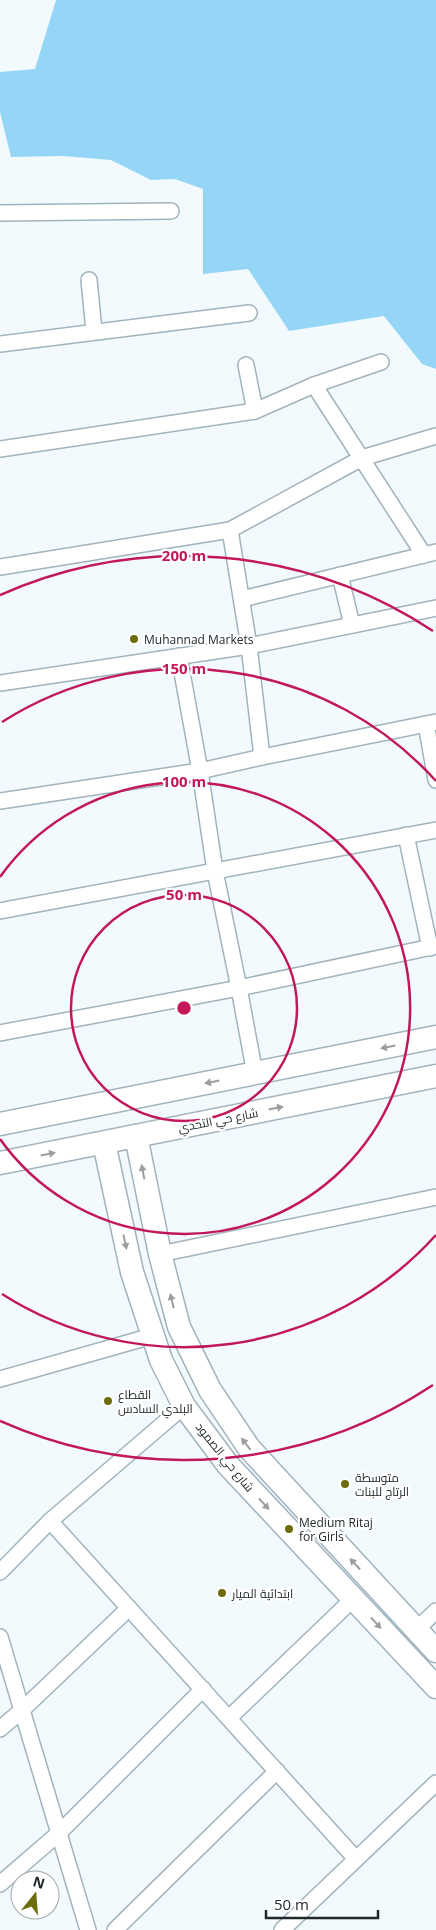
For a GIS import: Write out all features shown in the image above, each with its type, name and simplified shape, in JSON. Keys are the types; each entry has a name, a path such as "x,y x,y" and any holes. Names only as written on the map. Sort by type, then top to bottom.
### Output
{"street":[{"path":"0,213 171,211"},
{"path":"89,280 94,331"},
{"path":"0,344 94,331 249,314"},
{"path":"0,449 255,411 314,385 381,362"},
{"path":"246,365 255,411"},
{"path":"242,599 430,553 362,458 314,385"},
{"path":"0,568 230,530 362,458 436,436"},
{"path":"230,530 249,646 262,757"},
{"path":"340,575 352,625"},
{"path":"0,683 249,646 436,608"},
{"path":"179,656 200,771 215,871 255,1074"},
{"path":"0,801 200,771 431,723 436,780"},
{"path":"0,911 436,830"},
{"path":"0,1033 239,988 433,947 406,835"},
{"path":"3,1124 436,1037"},
{"name":"شارع حي التحدي","path":"5,1160 104,1143 436,1076"},
{"path":"136,1136 160,1254 179,1327 210,1390 228,1420 249,1448 434,1649 426,1659 413,1662"},
{"name":"شارع حي الصمود","path":"104,1143 132,1272 160,1360 184,1406 228,1465 436,1687"},
{"path":"160,1254 436,1197"},
{"path":"118,1211 120,1206 129,1198 140,1198 150,1204"},
{"path":"0,1380 152,1336"},
{"path":"0,1572 50,1521 184,1406"},
{"path":"50,1521 356,1859"},
{"path":"229,1718 353,1599"},
{"path":"0,1729 129,1608"},
{"path":"416,1630 436,1611"},
{"path":"0,1637 88,1930"},
{"path":"0,1884 59,1833 203,1689"},
{"path":"115,1930 277,1771"},
{"path":"282,1930 436,1783"}],"shaded area":[{"path":"56,0 436,0 436,369 422,364 384,316 289,331 248,269 203,274 203,189 175,179 151,180 111,160 63,156 11,157 0,112 0,72 35,69"}],"place":[{"name":"Muhannad Markets","path":"134,639"},
{"name":"القطاع البلدي السادس","path":"108,1401"},
{"name":"متوسطة الرتاج للبنات","path":"345,1484"},
{"name":"Medium Ritaj for Girls","path":"289,1529"},
{"name":"ابتدائية الميار","path":"222,1593"}]}
